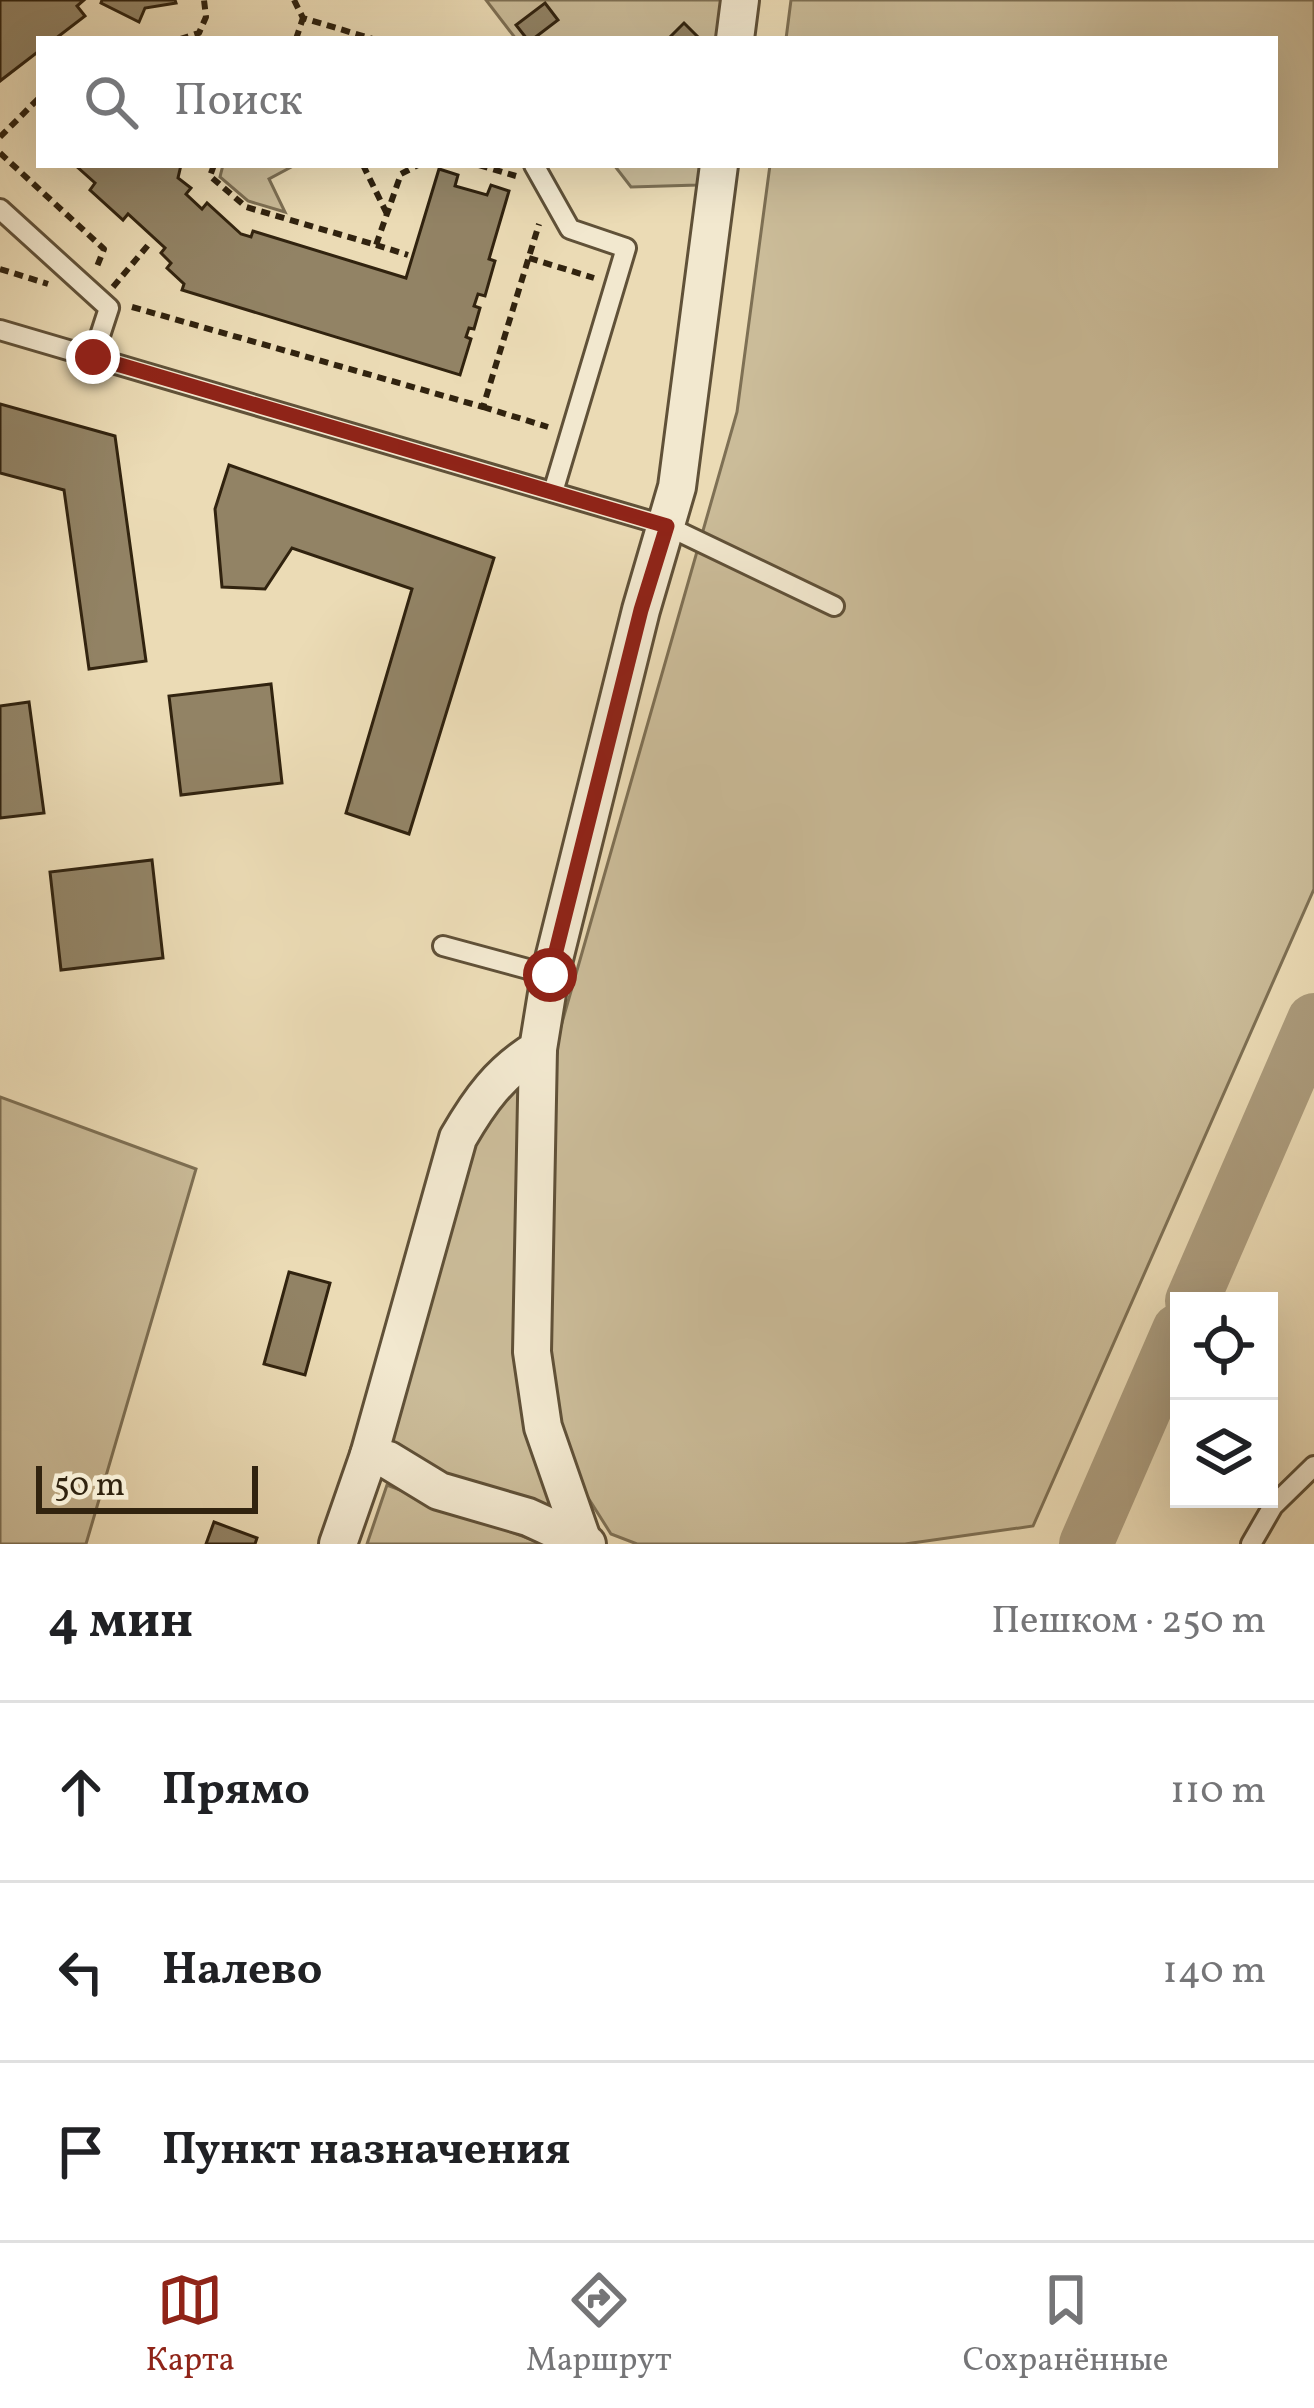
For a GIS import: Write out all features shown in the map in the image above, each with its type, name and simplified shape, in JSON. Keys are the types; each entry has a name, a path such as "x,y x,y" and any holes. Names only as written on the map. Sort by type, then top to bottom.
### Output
{"street":[{"path":"735,36 740,0"},
{"path":"585,1543 543,1427 532,1352 538,1048 550,975 676,487 719,168"},
{"path":"338,1544 369,1455 458,1138 484,1093 512,1064 538,1048"},
{"path":"369,1455 388,1460 439,1491 529,1517 585,1543"}],"lane":[{"path":"531,172 570,230 626,248 553,492"},
{"path":"0,209 91,281 109,308 93,357"},
{"path":"0,330 667,526 834,606"},
{"path":"443,946 550,975"},
{"path":"1251,1544 1273,1506 1314,1466"}],"path":[{"path":"192,36 199,33 206,16 203,0"},
{"path":"294,0 303,18 297,36"},
{"path":"303,18 363,36"},
{"path":"0,136 36,101"},
{"path":"0,153 104,249 91,281 129,306 571,434"},
{"path":"213,168 210,176 247,207 407,255"},
{"path":"364,168 387,214"},
{"path":"376,245 401,175 413,168"},
{"path":"483,407 544,210"},
{"path":"529,258 615,285"}],"shaded area":[{"path":"486,0 726,0 720,36 514,36"},
{"path":"791,0 1314,0 1314,889 1033,1526 905,1544 637,1544 611,1534 568,1466 547,1374 547,1075 737,412 770,168 1278,168 1278,36 786,36"},
{"path":"222,168 289,168 269,179 285,212 248,201 220,177"},
{"path":"616,168 701,168 698,185 631,187"},
{"path":"517,1082 527,1104 564,1515 442,1481 399,1456 387,1426 471,1130"},
{"path":"0,1097 196,1169 86,1544 0,1544"},
{"path":"387,1485 543,1544 367,1544"}],"building":[{"path":"0,0 84,0 77,6 85,16 59,36 36,36 36,53 0,81"},
{"path":"102,0 176,3 145,8 139,22"},
{"path":"545,3 558,20 537,36 525,36 516,25"},
{"path":"684,23 697,36 671,36"},
{"path":"78,168 180,168 178,178 191,188 186,194 202,209 207,203 241,234 251,237 253,231 406,278 439,169 458,175 455,186 487,195 491,185 509,191 489,259 495,261 485,296 478,294 474,306 480,308 474,329 469,328 466,337 471,339 460,375 182,290 184,284 167,268 171,263 161,253 165,248 128,214 123,220 90,190 95,183"},
{"path":"0,404 115,436 146,661 89,669 64,490 0,473"},
{"path":"229,465 494,558 409,834 346,813 412,589 292,548 265,589 222,587 215,509"},
{"path":"271,684 282,783 181,795 169,696"},
{"path":"29,702 44,813 0,818 0,706"},
{"path":"152,860 163,958 61,970 50,872"},
{"path":"289,1272 330,1283 305,1375 264,1364"},
{"path":"214,1522 257,1538 255,1544 206,1544"}],"waterway":[{"path":"1196,1292 1314,1020"},
{"path":"1086,1544 1170,1351"}],"route":[{"path":"93,357 667,526 641,610 550,975"}]}
